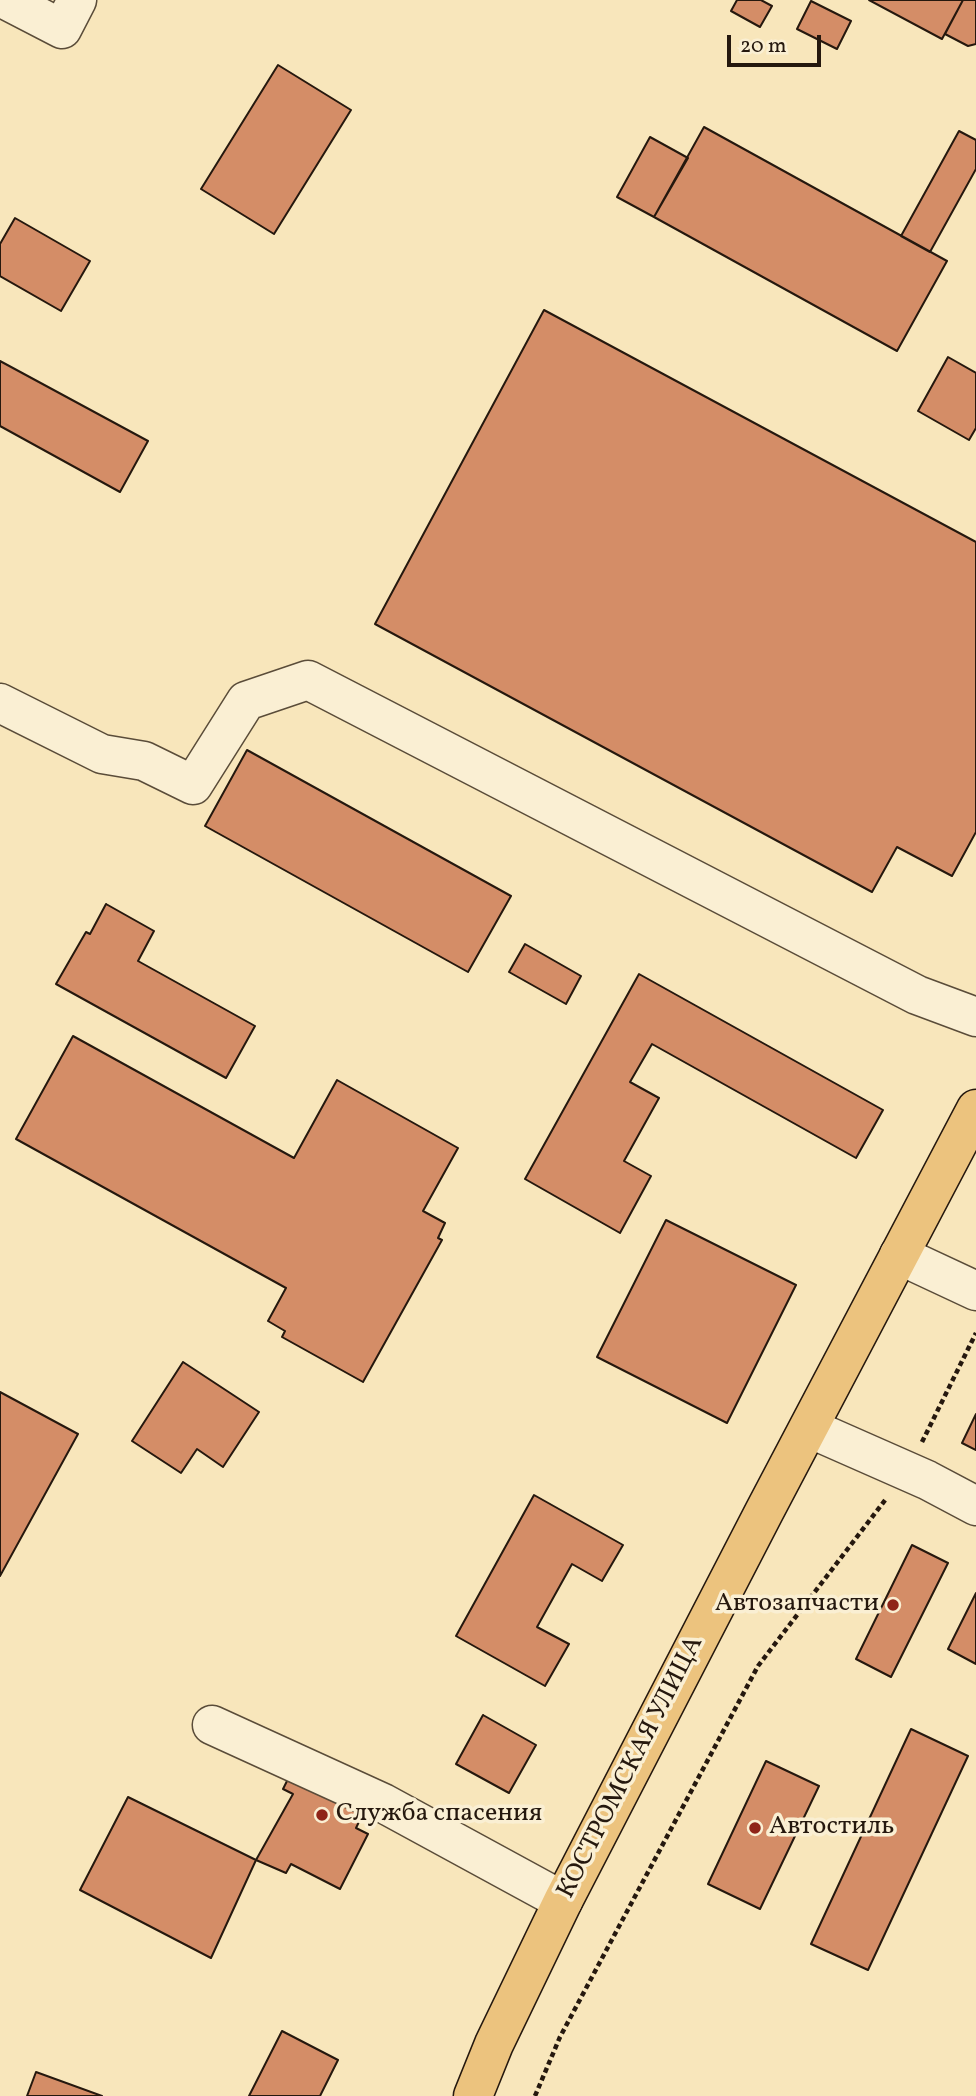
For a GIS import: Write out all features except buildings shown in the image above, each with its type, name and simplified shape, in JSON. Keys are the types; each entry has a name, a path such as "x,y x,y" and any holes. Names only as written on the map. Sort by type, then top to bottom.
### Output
{"main road":[{"name":"КОСТРОМСКАЯ УЛИЦА","path":"473,2096 494,2045 564,1901 976,1110"}],"street":[{"path":"6,0 62,29 77,0"},
{"path":"0,703 102,754 144,761 194,785 246,701 308,680 917,996 976,1017"},
{"path":"899,1255 976,1291"},
{"path":"809,1428 976,1506"},
{"path":"212,1725 383,1803 564,1901"}],"path":[{"path":"535,2096 560,2037 758,1666 907,1472 976,1333"}],"place":[{"name":"Автозапчасти","path":"893,1605"},
{"name":"Служба спасения","path":"322,1815"},
{"name":"Автостиль","path":"755,1828"}]}
